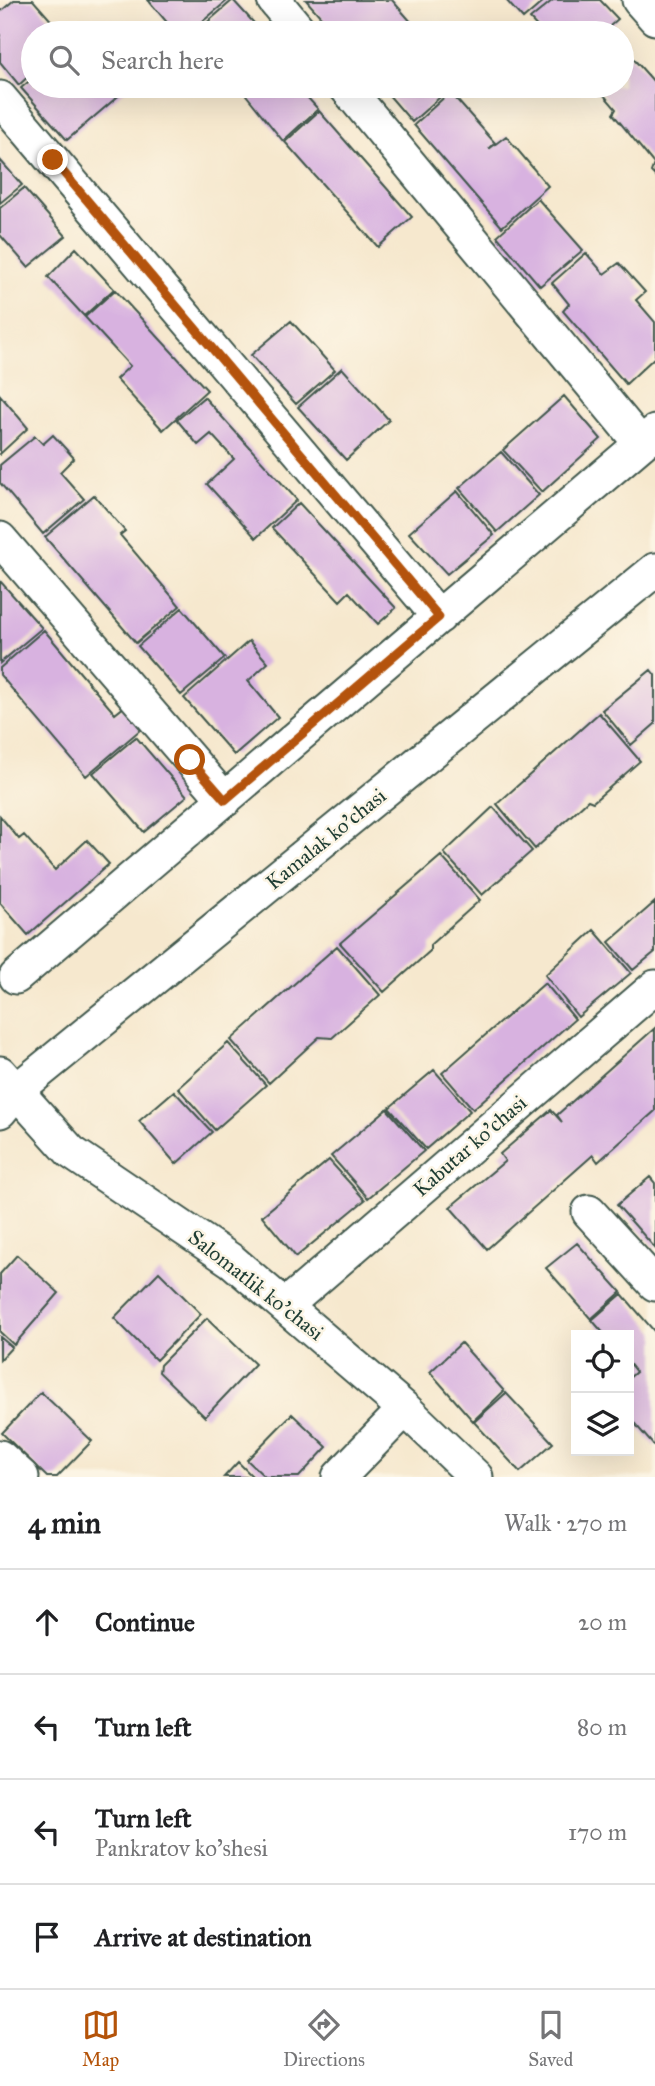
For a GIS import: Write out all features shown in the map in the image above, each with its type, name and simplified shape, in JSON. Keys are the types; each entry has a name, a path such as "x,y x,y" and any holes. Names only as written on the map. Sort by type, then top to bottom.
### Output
{"street":[{"path":"274,0 291,21"},
{"path":"639,0 655,18"},
{"path":"0,98 439,617"},
{"path":"16,977 648,438 355,98"},
{"path":"0,539 225,800"},
{"name":"Kamalak ko'chasi","path":"6,1091 655,570"},
{"name":"Kabutar ko'chasi","path":"285,1306 655,987"},
{"name":"Salomatlik ko'chasi","path":"6,1091 71,1152 232,1261 405,1409 477,1477"},
{"path":"590,1212 655,1283"},
{"path":"339,1477 405,1409"},
{"path":"0,1457 22,1477"}],"building":[{"path":"14,0 33,0 51,21 21,21 19,85 0,62 0,12"},
{"path":"148,0 228,0 203,21 166,21"},
{"path":"233,0 252,21 209,21"},
{"path":"306,0 392,0 410,21 324,21"},
{"path":"506,0 545,0 523,19"},
{"path":"553,0 600,0 618,19 532,21 530,19"},
{"path":"634,59 655,83 655,176 651,172 654,164 613,114 616,109 606,98 634,98"},
{"path":"30,98 116,98 67,140"},
{"path":"249,98 308,98 318,109 283,141"},
{"path":"391,98 439,98 412,122"},
{"path":"443,98 455,98 495,143 489,149 506,136 548,186 502,227 414,125"},
{"path":"319,111 412,217 378,247 285,142"},
{"path":"0,160 22,185 0,203"},
{"path":"24,188 66,236 28,267 0,235 0,208"},
{"path":"538,199 583,250 540,286 497,236"},
{"path":"76,248 114,289 84,316 48,277"},
{"path":"586,253 604,274 619,263 645,292 636,300 655,322 655,357 626,384 563,311 569,304 552,283"},
{"path":"115,290 207,390 163,430 116,379 130,366 85,317"},
{"path":"291,321 335,370 296,404 251,355"},
{"path":"342,368 389,420 346,460 298,407"},
{"path":"0,395 28,428 0,454"},
{"path":"564,396 601,439 542,492 503,450"},
{"path":"204,397 297,500 256,538 207,484 234,459 211,434 198,445 177,420"},
{"path":"53,435 74,458 60,472 84,499 43,534 0,483 0,465 35,436 43,444"},
{"path":"501,452 539,495 497,532 459,488"},
{"path":"457,491 494,535 447,574 409,533"},
{"path":"94,495 125,531 120,535 180,606 136,643 45,537"},
{"path":"299,503 396,608 378,624 349,592 340,601 272,528"},
{"path":"0,581 42,628 0,663"},
{"path":"182,608 225,658 181,695 138,646"},
{"path":"44,630 115,714 129,703 147,724 86,776 0,675 0,668"},
{"path":"249,641 268,663 248,681 278,717 234,755 184,698"},
{"path":"651,670 655,675 655,724 631,745 602,710"},
{"path":"599,713 640,761 593,802 588,800 535,849 497,804"},
{"path":"136,737 187,796 144,832 93,773"},
{"path":"493,807 532,851 482,895 444,853"},
{"path":"0,816 19,839 24,835 55,870 87,840 109,864 28,935 0,903"},
{"path":"441,856 480,900 430,945 430,951 384,992 340,943"},
{"path":"655,902 655,952 633,970 609,942"},
{"path":"594,930 631,973 578,1017 545,975"},
{"path":"337,946 380,995 332,1038 319,1037 269,1083 231,1040"},
{"path":"545,983 575,1019 473,1109 442,1073"},
{"path":"655,1028 655,1111 598,1162 593,1155 487,1249 450,1207 505,1161 500,1154 551,1110 562,1122 557,1115"},
{"path":"228,1043 266,1085 215,1130 178,1088"},
{"path":"434,1070 470,1111 426,1149 389,1108"},
{"path":"174,1091 212,1132 176,1164 139,1121"},
{"path":"387,1109 424,1151 368,1198 331,1156"},
{"path":"329,1160 365,1200 296,1257 262,1216"},
{"path":"650,1177 655,1183 655,1248 617,1205"},
{"path":"577,1243 621,1292 591,1319 546,1268"},
{"path":"17,1255 59,1293 14,1345 0,1332 0,1274"},
{"path":"159,1272 201,1314 156,1360 114,1318"},
{"path":"622,1294 655,1332 655,1447 634,1423 634,1330 601,1330 592,1320"},
{"path":"207,1318 255,1364 205,1417 159,1372 160,1365"},
{"path":"0,1337 12,1347 0,1360"},
{"path":"461,1343 504,1391 473,1421 430,1372"},
{"path":"41,1392 92,1441 57,1477 47,1477 2,1433"},
{"path":"506,1393 553,1443 520,1472 474,1422"},
{"path":"292,1414 327,1447 299,1477 265,1477 247,1460"},
{"path":"238,1462 253,1477 224,1477"}],"route":[{"path":"53,160 439,617 225,800 190,760"}]}
